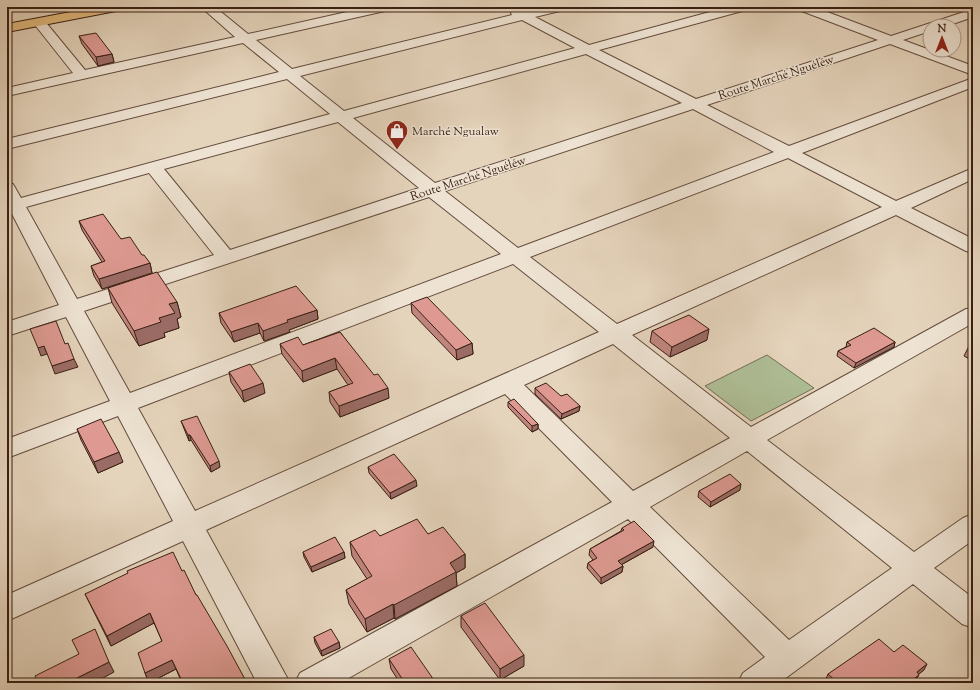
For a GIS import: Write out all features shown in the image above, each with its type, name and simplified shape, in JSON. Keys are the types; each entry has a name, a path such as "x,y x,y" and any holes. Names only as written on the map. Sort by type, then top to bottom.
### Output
{"main road":[{"path":"7,28 116,7"}],"street":[{"path":"207,7 432,190 973,615"},
{"path":"7,92 385,7"},
{"path":"504,7 973,247"},
{"path":"7,144 560,7"},
{"path":"274,683 72,308 10,200 153,167 742,7"},
{"path":"803,7 973,71"},
{"path":"958,18 973,13"},
{"path":"38,22 82,75"},
{"name":"Route Marché Nguéléw","path":"7,329 922,30"},
{"path":"7,449 973,82"},
{"path":"153,167 226,257"},
{"path":"7,608 973,173"},
{"path":"311,683 973,314"},
{"path":"508,383 788,659"},
{"path":"754,683 973,524"}],"green space":[{"path":"767,355 814,388 751,421 705,386"}],"building":[{"path":"96,33 112,54 96,57 79,36"},
{"path":"103,214 121,239 130,237 142,255 144,255 150,263 99,279 91,266 105,261 79,221"},
{"path":"157,272 177,302 169,304 175,313 159,318 161,322 134,331 108,288"},
{"path":"296,286 317,310 287,320 288,322 263,331 258,323 231,332 219,313"},
{"path":"427,297 472,343 456,350 411,303"},
{"path":"689,315 709,329 672,347 652,331"},
{"path":"56,321 65,344 68,343 74,359 52,366 44,346 38,348 30,329"},
{"path":"874,328 895,342 856,363 838,351 851,345 847,342"},
{"path":"340,332 374,375 378,374 388,388 339,406 329,392 353,383 335,358 302,371 280,344 298,337 303,345"},
{"path":"250,364 263,383 242,391 229,372"},
{"path":"546,383 561,396 567,394 580,406 562,414 535,388"},
{"path":"514,399 538,424 532,426 508,402"},
{"path":"197,416 219,461 210,466 190,435 188,435 181,421"},
{"path":"101,419 119,452 94,462 77,429"},
{"path":"394,454 416,480 390,493 368,467"},
{"path":"730,474 741,484 711,502 699,491"},
{"path":"417,519 428,534 443,527 465,554 450,563 456,572 365,619 346,590 372,576 350,542 375,530 380,536"},
{"path":"634,521 654,541 618,561 623,566 601,578 588,563 597,558 590,549 624,530 622,528"},
{"path":"335,537 344,552 311,567 303,552"},
{"path":"173,552 182,571 184,570 196,595 227,646 247,683 183,683 172,660 145,673 138,653 162,641 150,613 107,636 85,594 128,573 127,571"},
{"path":"485,603 524,655 500,669 461,616"},
{"path":"95,629 109,662 75,679 76,683 38,683 35,676 79,654 72,640"},
{"path":"331,629 339,642 321,651 314,637"},
{"path":"879,639 894,652 903,645 927,664 917,672 919,675 908,683 892,683 887,678 881,683 838,683 828,674"},
{"path":"411,647 436,683 405,683 389,659"}],"place":[{"name":"Marché Ngualaw","path":"397,150"}]}
